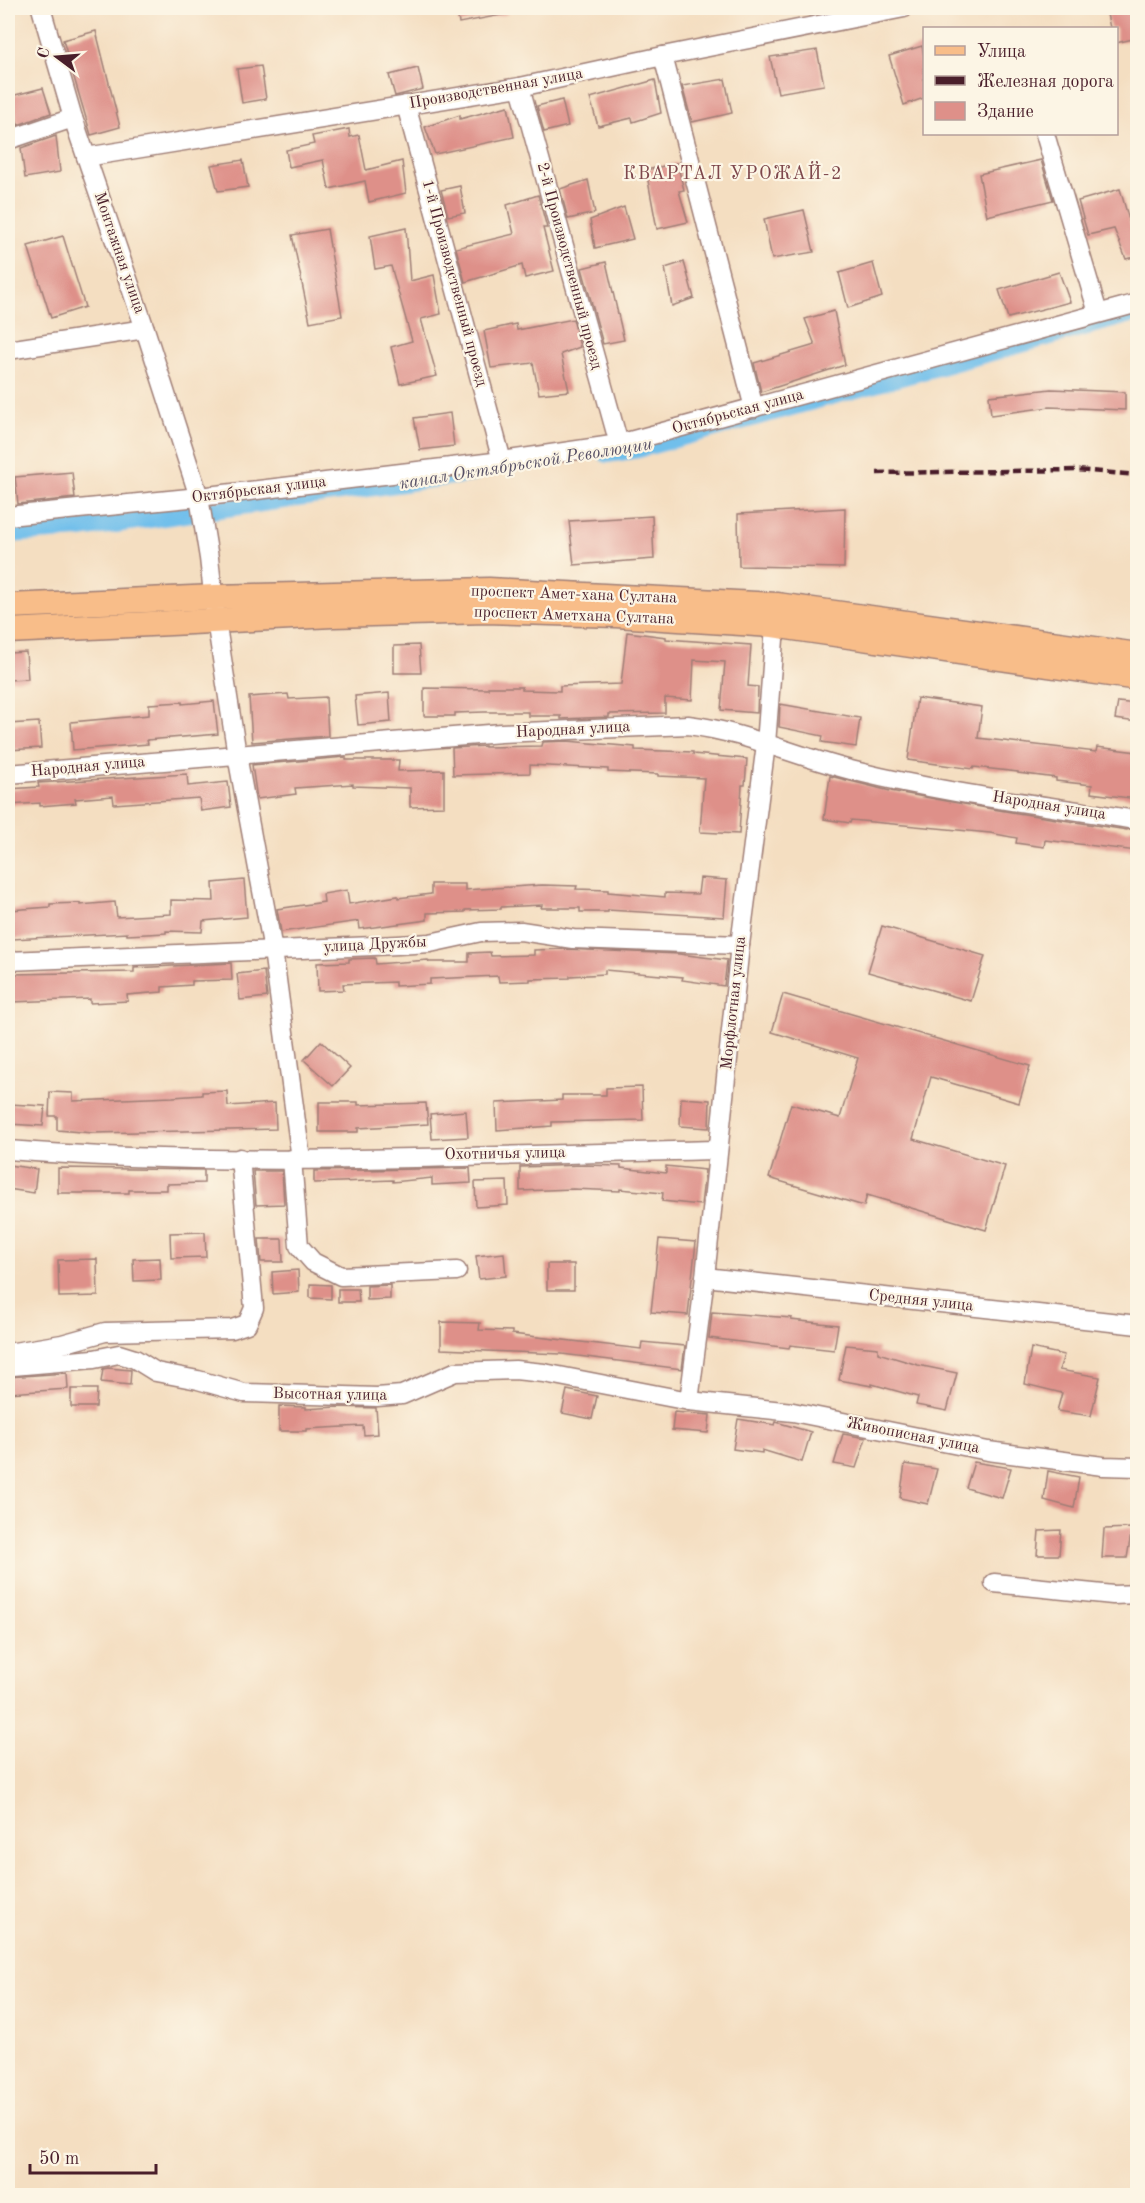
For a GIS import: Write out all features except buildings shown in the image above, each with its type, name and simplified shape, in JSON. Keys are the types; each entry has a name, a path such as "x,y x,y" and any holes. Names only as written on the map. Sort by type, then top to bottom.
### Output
{"main road":[{"name":"проспект Амет-хана Султана","path":"8,606 215,608 489,590 775,615 1137,655"},
{"path":"8,631 215,608"},
{"path":"775,615 1137,678"}],"street":[{"name":"Монтажная улица","path":"41,8 73,118 145,329 200,504 237,755 273,950 296,1159"},
{"name":"Производственная улица","path":"86,157 520,87 904,8"},
{"path":"663,56 754,408"},
{"name":"2-й Производственный проезд","path":"520,87 619,444"},
{"name":"1-й Производственный проезд","path":"406,105 502,462"},
{"path":"8,140 73,118"},
{"path":"1045,135 1098,313"},
{"name":"Октябрьская улица","path":"8,516 200,504 619,444 1137,303"},
{"path":"8,350 145,329"},
{"name":"Морфлотная улица","path":"689,1401 705,1277 740,945 766,744 775,615"},
{"name":"Народная улица","path":"8,774 501,733 688,725 718,729 835,766 904,783 1129,819"},
{"name":"улица Дружбы","path":"8,961 430,943 481,932 520,931 573,939 740,945"},
{"name":"Охотничья улица","path":"8,1150 94,1156 296,1159 718,1150"},
{"path":"8,1353 62,1344 105,1332 232,1329 247,1324 254,1308 240,1158"},
{"path":"296,1159 299,1246 313,1262 341,1276 457,1271"},
{"name":"Средняя улица","path":"705,1277 1137,1325"},
{"name":"Высотная улица","path":"8,1364 14,1366 94,1359 119,1354 135,1359 156,1372 198,1380 244,1393 377,1397 402,1395 455,1371 515,1370 544,1373 689,1401"},
{"name":"Живописная улица","path":"689,1401 793,1412 988,1451 1103,1466 1137,1467"},
{"path":"993,1583 1113,1595 1137,1594"}],"waterway":[{"name":"канал Октябрьской Революции","path":"607,454 638,449 1138,312"},
{"name":"канал Октябрьской Революции","path":"8,534 80,529 473,473"}],"railway":[{"path":"877,473 1076,470 1138,475"}],"district":[{"name":"КВАРТАЛ УРОЖАЙ-2","path":"733,174"}]}
